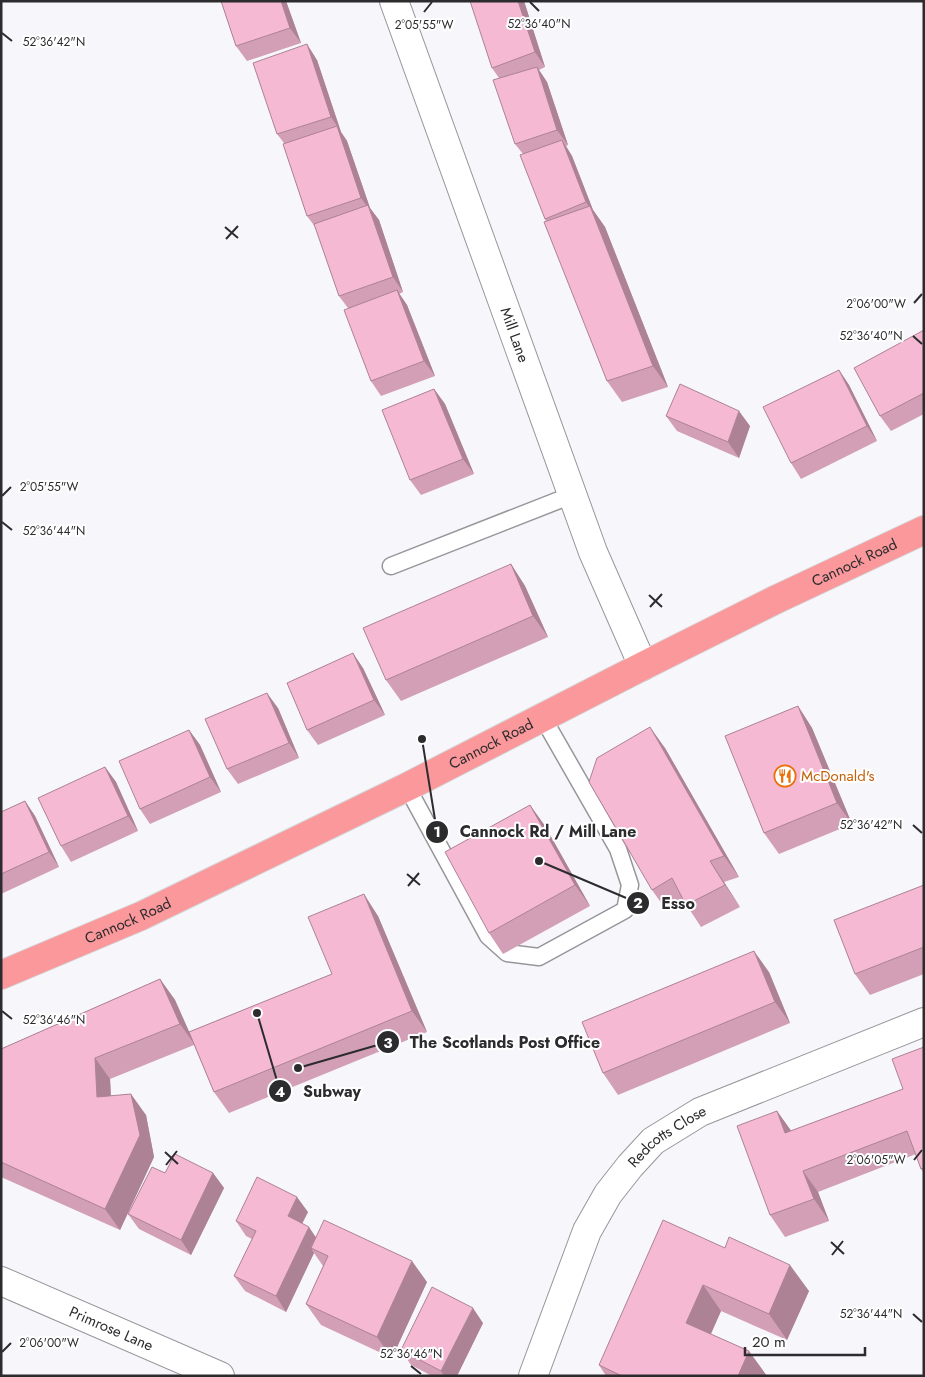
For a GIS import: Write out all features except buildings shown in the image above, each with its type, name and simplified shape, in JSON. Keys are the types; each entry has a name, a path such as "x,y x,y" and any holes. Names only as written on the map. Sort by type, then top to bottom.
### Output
{"highway":[{"name":"Cannock Road","path":"1,975 142,916 407,787 775,600 924,530"}],"street":[{"name":"Mill Lane","path":"394,1 593,552 643,666"},
{"name":"Redcotts Close","path":"533,1376 587,1231 608,1194 653,1141 700,1112 924,1022"},
{"name":"Primrose Lane","path":"1,1281 220,1376"}],"lane":[{"path":"391,566 572,495"},
{"path":"407,787 488,936 507,953 539,956 625,910 630,885 618,849 543,718"}],"place":[{"name":"Cannock Rd / Mill Lane","path":"422,739"},
{"name":"McDonald's","path":"785,776"},
{"name":"Esso","path":"539,861"},
{"name":"Subway","path":"257,1013"},
{"name":"The Scotlands Post Office","path":"298,1068"}]}
